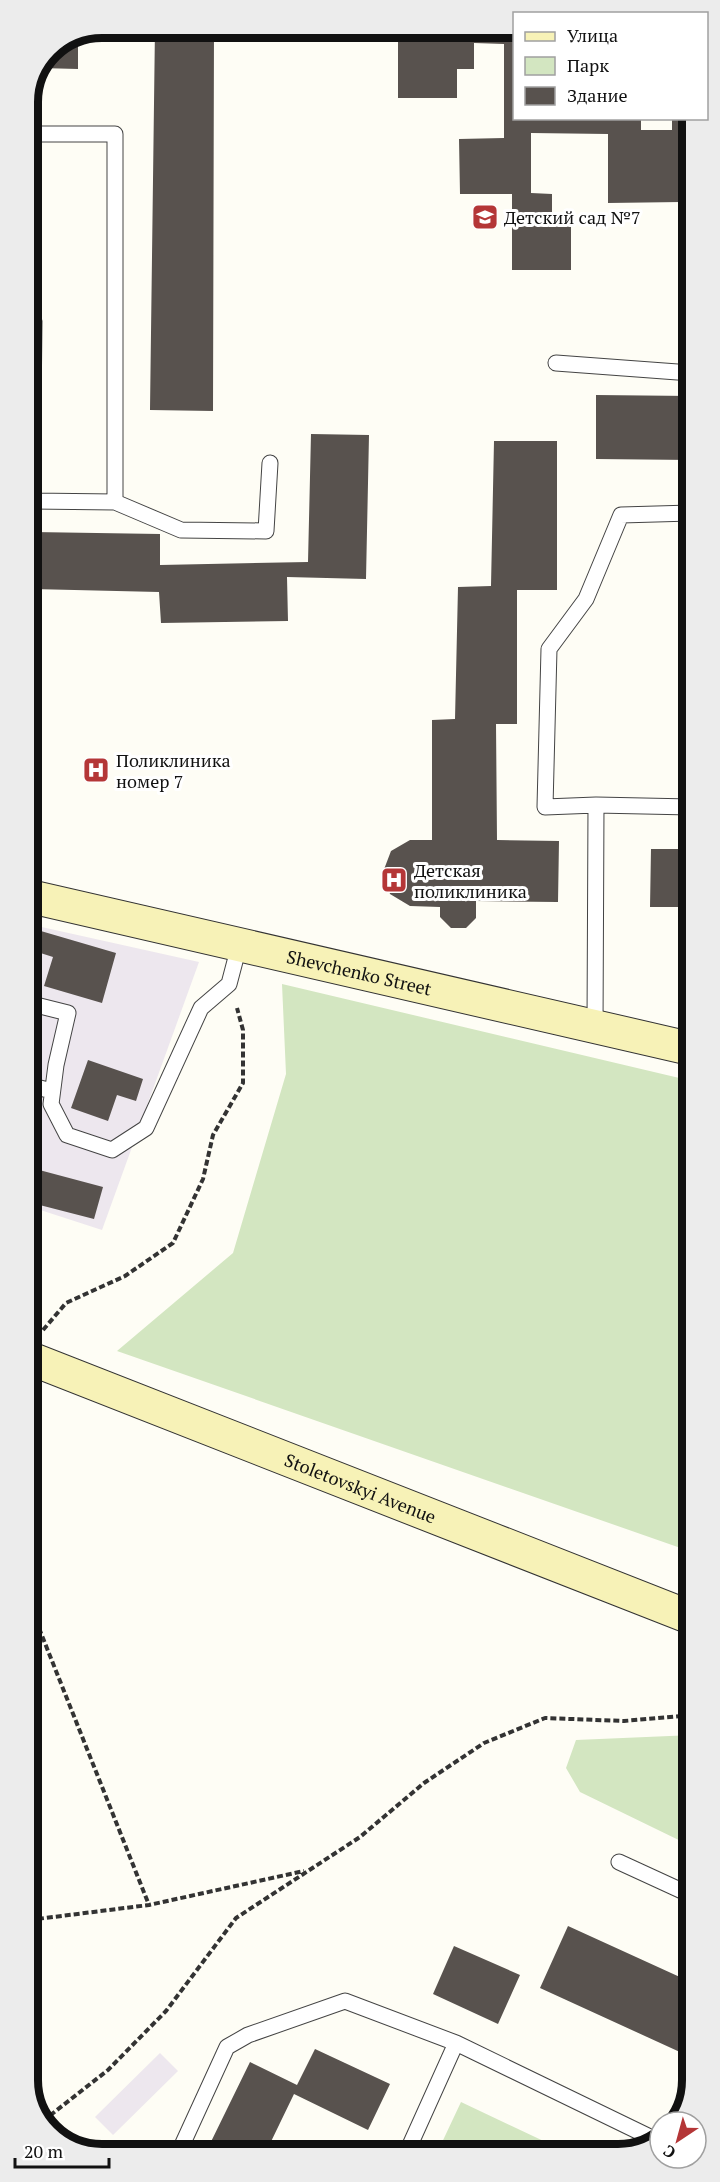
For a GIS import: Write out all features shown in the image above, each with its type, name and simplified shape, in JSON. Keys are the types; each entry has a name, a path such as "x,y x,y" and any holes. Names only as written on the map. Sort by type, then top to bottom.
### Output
{"main road":[{"name":"Shevchenko Street","path":"38,898 682,1047"},
{"name":"Stoletovskyi Avenue","path":"38,1350 682,1614"}],"lane":[{"path":"38,134 115,134 115,502"},
{"path":"556,363 682,372"},
{"path":"38,501 115,502 181,530 266,531 270,463"},
{"path":"682,513 621,515 586,599 549,649 545,807 596,805 682,807"},
{"path":"595,1028 596,805"},
{"path":"38,1005 68,1013 51,1104 67,1135 112,1150 146,1128 201,1008 229,984 239,946"},
{"path":"38,1088 52,1091"},
{"path":"619,1862 682,1891"},
{"path":"183,2144 227,2047 248,2035 345,2001 456,2043 648,2136"},
{"path":"411,2144 456,2043"}],"path":[{"path":"38,1340 66,1303 125,1276 173,1243 203,1179 213,1135 243,1083 243,1030 229,984"},
{"path":"38,1626 149,1905"},
{"path":"49,2117 108,2070 166,2011 236,1917 360,1837 424,1783 484,1743 545,1718 624,1721 682,1716"},
{"path":"38,1919 149,1905 308,1870"}],"shaded area":[{"path":"38,926 199,962 102,1230 38,1209"},
{"path":"160,2053 178,2071 113,2135 95,2117"}],"green space":[{"path":"282,984 682,1079 682,1549 117,1351 233,1253 286,1074"},
{"path":"682,1735 682,1842 580,1792 566,1768 576,1740"},
{"path":"461,2102 550,2144 441,2144"}],"building":[{"path":"155,38 214,38 213,411 150,410"},
{"path":"398,38 513,38 513,120 641,120 641,130 672,130 672,120 682,120 681,202 608,203 608,134 531,133 531,193 552,194 552,215 571,215 571,270 512,270 512,194 460,194 459,139 504,138 504,44 474,43 474,69 457,69 457,98 398,98"},
{"path":"78,42 78,69 47,68 56,56"},
{"path":"596,395 682,396 682,460 596,459"},
{"path":"311,434 369,435 366,579 287,577 288,621 161,623 159,592 38,589 38,532 160,534 160,565 308,562"},
{"path":"494,441 557,441 557,590 517,590 517,724 496,724 497,840 559,841 558,902 476,901 476,918 466,928 451,928 440,917 440,907 410,906 390,894 383,872 391,851 410,840 432,840 432,720 455,719 458,587 491,586"},
{"path":"651,849 682,849 682,907 650,907"},
{"path":"38,930 116,953 102,1003 44,986 53,957 38,952"},
{"path":"88,1060 143,1079 136,1101 117,1095 108,1121 71,1108"},
{"path":"38,1170 103,1187 94,1219 38,1205"},
{"path":"568,1926 682,1978 682,2053 540,1988"},
{"path":"454,1946 520,1975 498,2024 433,1994"},
{"path":"315,2049 390,2084 368,2130 294,2094 270,2144 210,2144 250,2062 297,2085"}],"place":[{"name":"Детский сад №7","path":"485,217"},
{"name":"Поликлиника номер 7","path":"96,770"},
{"name":"Детская поликлиника","path":"394,880"}]}
